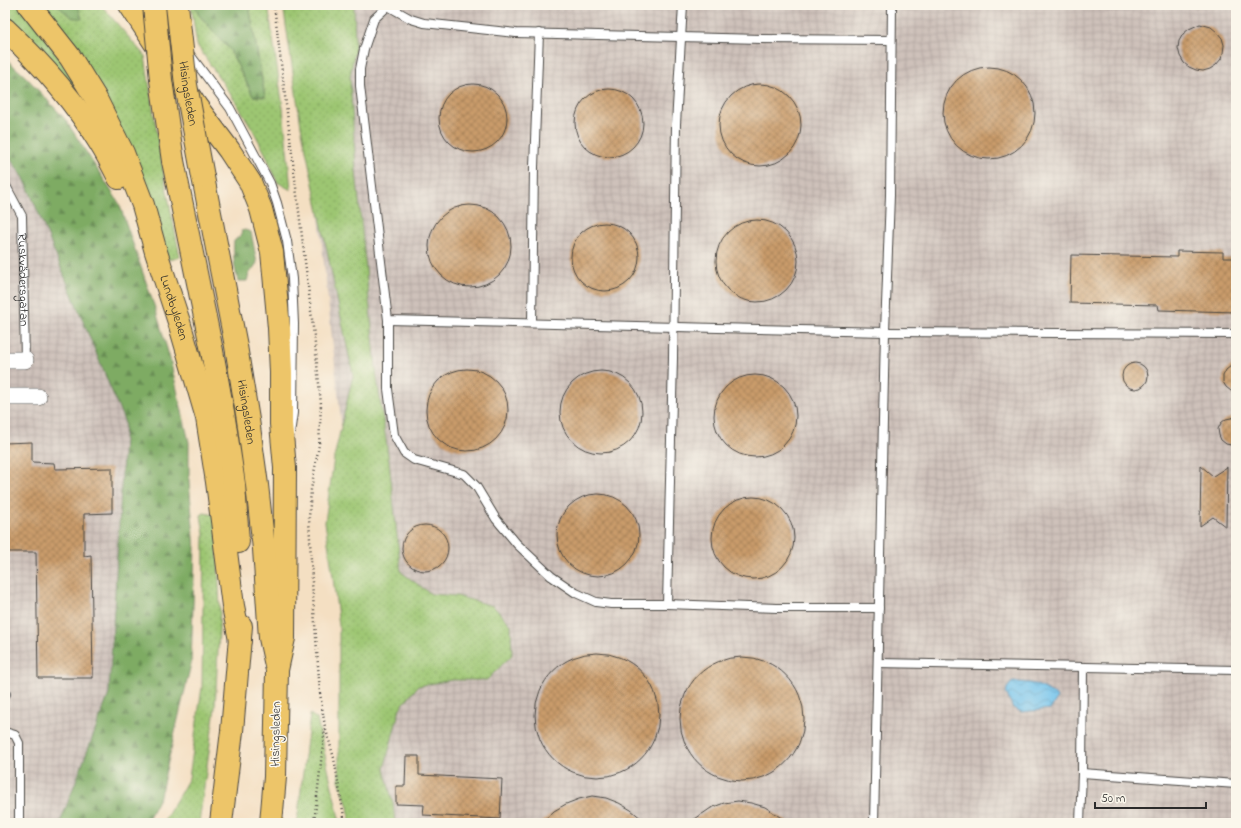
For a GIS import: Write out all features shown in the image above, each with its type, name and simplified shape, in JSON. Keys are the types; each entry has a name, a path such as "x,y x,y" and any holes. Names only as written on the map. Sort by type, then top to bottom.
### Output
{"highway":[{"name":"Lundbyleden","path":"29,5 70,57 91,91 106,118 122,153 143,205 207,418 233,606 240,640"},
{"path":"130,5 196,106 230,150 250,182 261,209 272,252 276,284 281,374 281,419 285,468 284,638 277,670"},
{"name":"Hisingsleden","path":"165,10 161,80 173,161 223,412 234,484 240,558 242,604 240,640 232,731 221,823"},
{"name":"Hisingsleden","path":"165,10 186,85 236,346 248,420 263,542 270,638 277,670 275,778 271,823"},
{"path":"5,29 26,49 51,77 91,129 103,147 156,252"}],"street":[{"name":"Ruskvädersgatan","path":"5,360 24,360"},
{"path":"5,397 38,397"}],"lane":[{"path":"150,5 165,10"},
{"path":"879,608 777,608 667,604 611,604 596,602 576,593 551,576 517,544 496,519 476,486 464,474 414,460 404,453 394,435 388,389 388,320 360,86 360,69 364,49 374,19 388,5 411,19 424,23 516,33 762,39 891,40"},
{"path":"667,604 674,326 676,124 683,5"},
{"path":"874,823 885,332 890,194 892,5"},
{"path":"173,32 230,108 270,183 287,241 292,278 294,363 293,414 285,468"},
{"path":"532,323 534,167 539,33"},
{"name":"Ruskvädersgatan","path":"5,184 8,196 22,216 24,360"},
{"path":"388,320 885,332 1236,334"},
{"path":"878,664 1236,670"},
{"path":"1080,823 1083,667"},
{"path":"5,732 15,735 19,743 19,823"},
{"path":"1082,773 1236,784"}],"path":[{"path":"274,5 321,404 319,445 311,490 309,518 319,685 325,727 334,758 345,823"},
{"path":"314,823 325,727"}],"shaded area":[{"path":"296,5 1236,5 1236,823 358,823 344,448"},
{"path":"5,151 24,178 125,423 109,694 152,823 5,823"}],"green space":[{"path":"5,5 19,5 40,29 97,116 5,18"},
{"path":"40,5 57,5 71,17 79,9 76,5 101,5 145,56 165,181 180,257 168,260"},
{"path":"57,5 76,5 82,19 71,17"},
{"path":"191,5 195,5 199,15 230,50 253,96 265,97 249,5 268,5 283,108 291,190 277,182 266,155 253,130 197,45"},
{"path":"195,5 249,5 265,97 253,96 230,50 199,15"},
{"path":"283,5 354,5 355,50 350,77 356,171 377,378 389,461 401,572 431,594 457,596 493,606 511,625 512,655 487,680 452,680 418,686 400,708 384,769 393,803 395,823 350,823 348,807 339,780 339,625 325,522 334,458 353,375 301,126"},
{"path":"5,58 27,78 65,119 119,203 156,311 170,359 189,442 189,482 195,548 191,664 160,796 146,823 60,823 109,694 125,423 24,178 5,151"},
{"path":"245,230 251,232 257,263 249,274 247,281 238,281 234,261 234,241 242,234 241,231"},
{"path":"204,513 215,515 217,531 220,612 215,708 199,823 163,823 189,778 202,687 204,534 201,515"},
{"path":"310,714 317,719 340,823 297,823"}],"water":[{"path":"1012,682 1026,682 1034,684 1053,693 1057,698 1051,709 1022,712 1013,708 1006,693 1007,688"}],"building":[{"path":"1200,24 1211,27 1217,32 1222,38 1224,45 1221,59 1210,69 1203,71 1196,70 1184,63 1178,48 1179,41 1183,34 1189,29"},
{"path":"989,67 1007,70 1022,80 1032,95 1035,113 1032,131 1022,146 1007,156 989,159 971,156 956,146 946,131 943,113 946,95 956,80 971,70"},
{"path":"473,84 486,87 497,94 504,105 507,118 504,131 497,142 486,149 473,152 460,149 449,142 442,131 439,118 442,105 449,94 460,87"},
{"path":"760,84 776,87 789,96 798,109 801,125 798,141 789,154 776,163 760,166 744,163 731,154 722,141 719,125 722,109 731,96 744,87"},
{"path":"609,89 622,92 633,99 640,110 643,123 640,136 633,147 622,154 609,157 596,154 585,147 578,136 575,123 578,110 585,99 596,92"},
{"path":"470,205 486,208 499,217 508,230 511,246 508,262 499,275 486,284 470,287 454,284 441,275 432,262 429,246 432,230 441,217 454,208"},
{"path":"757,220 773,223 786,232 795,245 798,261 795,277 786,290 773,299 757,302 741,299 728,290 719,277 716,261 719,245 728,232 741,223"},
{"path":"605,223 618,226 629,233 636,244 639,257 636,270 629,281 618,288 605,291 592,288 581,281 574,270 571,257 574,244 581,233 592,226"},
{"path":"1177,251 1223,252 1223,258 1236,258 1236,312 1159,310 1158,305 1070,303 1071,255 1177,257"},
{"path":"1236,362 1236,395 1226,387 1223,382 1223,376 1226,370"},
{"path":"1135,363 1144,367 1148,376 1144,385 1135,389 1126,385 1122,376 1126,367"},
{"path":"467,369 483,372 496,381 505,394 508,410 505,426 496,439 483,448 467,451 451,448 438,439 429,426 426,410 429,394 438,381 451,372"},
{"path":"601,371 617,374 630,383 639,396 642,412 639,428 630,441 617,450 601,453 585,450 572,441 563,428 560,412 563,396 572,383 585,374"},
{"path":"755,375 771,378 784,387 793,400 796,416 793,432 784,445 771,454 755,457 739,454 726,445 717,432 714,416 717,400 726,387 739,378"},
{"path":"1236,417 1236,446 1226,444 1221,440 1218,429 1221,423 1226,419"},
{"path":"32,442 32,462 54,463 55,469 112,468 112,513 84,514 84,556 91,555 93,678 38,678 36,552 5,552 5,443"},
{"path":"1201,466 1213,476 1227,467 1226,527 1213,517 1200,526"},
{"path":"598,494 614,497 627,506 636,519 639,535 636,551 627,564 614,573 598,576 582,573 569,564 560,551 557,535 560,519 569,506 582,497"},
{"path":"753,497 769,500 782,509 791,522 794,538 791,554 782,567 769,576 753,579 737,576 724,567 715,554 712,538 715,522 724,509 737,500"},
{"path":"420,525 430,525 438,529 444,535 448,543 448,553 444,561 438,567 430,571 420,571 412,567 406,561 402,553 402,543 406,535 412,529"},
{"path":"603,653 621,657 632,663 645,675 655,691 659,715 655,739 649,750 637,763 615,775 591,777 573,773 562,767 549,755 537,733 535,709 539,691 545,680 557,667 579,655"},
{"path":"742,657 754,658 766,662 776,667 786,675 794,685 799,695 803,707 803,731 799,743 794,753 786,763 776,771 766,776 754,780 742,781 730,780 718,776 708,771 698,763 690,753 685,743 681,731 680,719 681,707 685,695 690,685 698,675 708,667 718,662 730,658"},
{"path":"406,756 419,756 419,775 502,779 500,819 423,815 424,805 396,804 396,786 405,786"},
{"path":"592,796 606,798 619,803 631,810 647,823 541,823 554,811 566,804"},
{"path":"738,801 765,807 789,823 689,823 711,808 724,803"}]}
